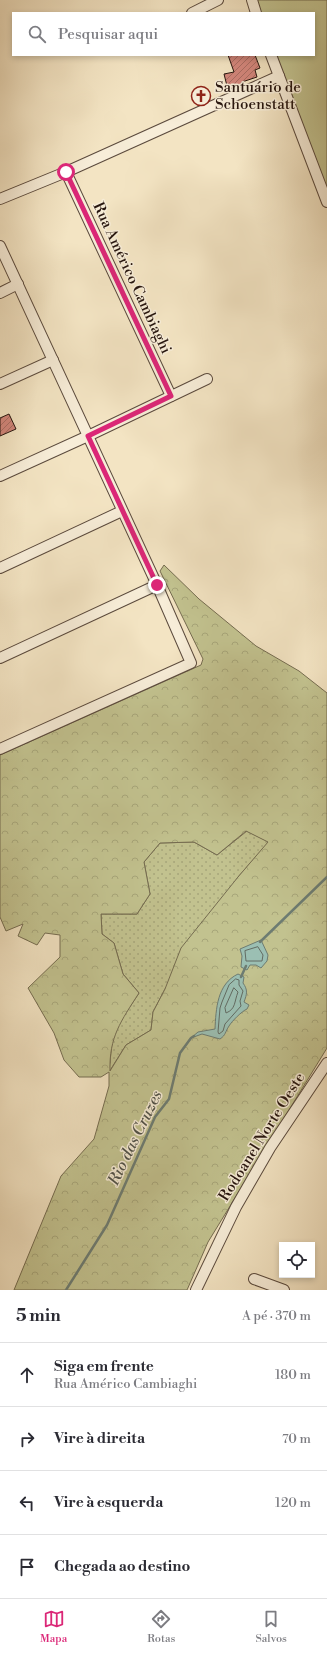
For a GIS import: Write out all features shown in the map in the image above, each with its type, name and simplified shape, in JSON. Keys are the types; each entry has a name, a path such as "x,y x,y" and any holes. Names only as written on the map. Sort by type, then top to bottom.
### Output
{"street":[{"path":"194,12 218,0"},
{"path":"252,0 256,12"},
{"path":"271,56 327,202"},
{"path":"0,199 66,172 279,76"},
{"name":"Rua Américo Cambiaghi","path":"66,172 171,396"},
{"path":"0,246 157,585 191,663 0,749"},
{"path":"0,293 18,284"},
{"path":"0,384 53,360"},
{"path":"0,476 206,380"},
{"path":"0,568 122,511"},
{"path":"0,658 157,585"},
{"name":"Rodoanel Norte Oeste","path":"196,1290 236,1206 270,1148 326,1067"},
{"path":"254,1279 284,1290"}],"green space":[{"path":"253,0 327,0 327,195 274,56 315,56 315,12 258,12"},
{"path":"164,565 199,599 256,646 299,671 327,693 327,1048 208,1242 187,1290 14,1290 61,1176 94,1139 109,1086 109,1072 101,1077 79,1077 64,1060 54,1033 28,988 60,957 60,935 45,933 37,945 18,936 23,924 6,931 0,917 0,755 201,665 203,659 160,571","holes":["246,831 268,842 181,948 165,989 153,1012 151,1030 126,1045 110,1071 110,1059 117,1030 139,993 123,974 114,943 102,934 101,914 137,914 150,894 144,862 160,843 194,842 217,855"]},
{"path":"247,831 269,842 238,877 165,989 153,1012 151,1030 126,1045 109,1072 112,1042 119,1023 139,993 123,974 114,943 102,934 101,914 137,914 150,894 144,862 160,843 194,842 217,855"}],"water":[{"path":"261,940 268,955 267,961 261,968 256,965 250,965 247,970 241,967 242,956 240,949"},
{"path":"238,974 244,977 243,983 246,988 246,997 244,1002 249,1005 247,1009 232,1022 222,1038 220,1039 202,1034 191,1038 198,1032 215,1029 219,998 226,984 231,978"}],"building":[{"path":"228,56 255,56 260,68 255,70 257,77 242,82 242,85 228,90 224,74 234,72"},
{"path":"9,414 16,429 0,436 0,418"}],"waterway":[{"name":"Rio das Cruzes","path":"260,942 327,877"},
{"name":"Rio das Cruzes","path":"241,977 246,966"},
{"name":"Rio das Cruzes","path":"66,1290 107,1225 155,1117 169,1099 180,1053 194,1036"}],"place":[{"name":"Santuário de Schoenstatt","path":"201,96"}],"route":[{"path":"66,172 171,396 88,436 157,585"}]}
